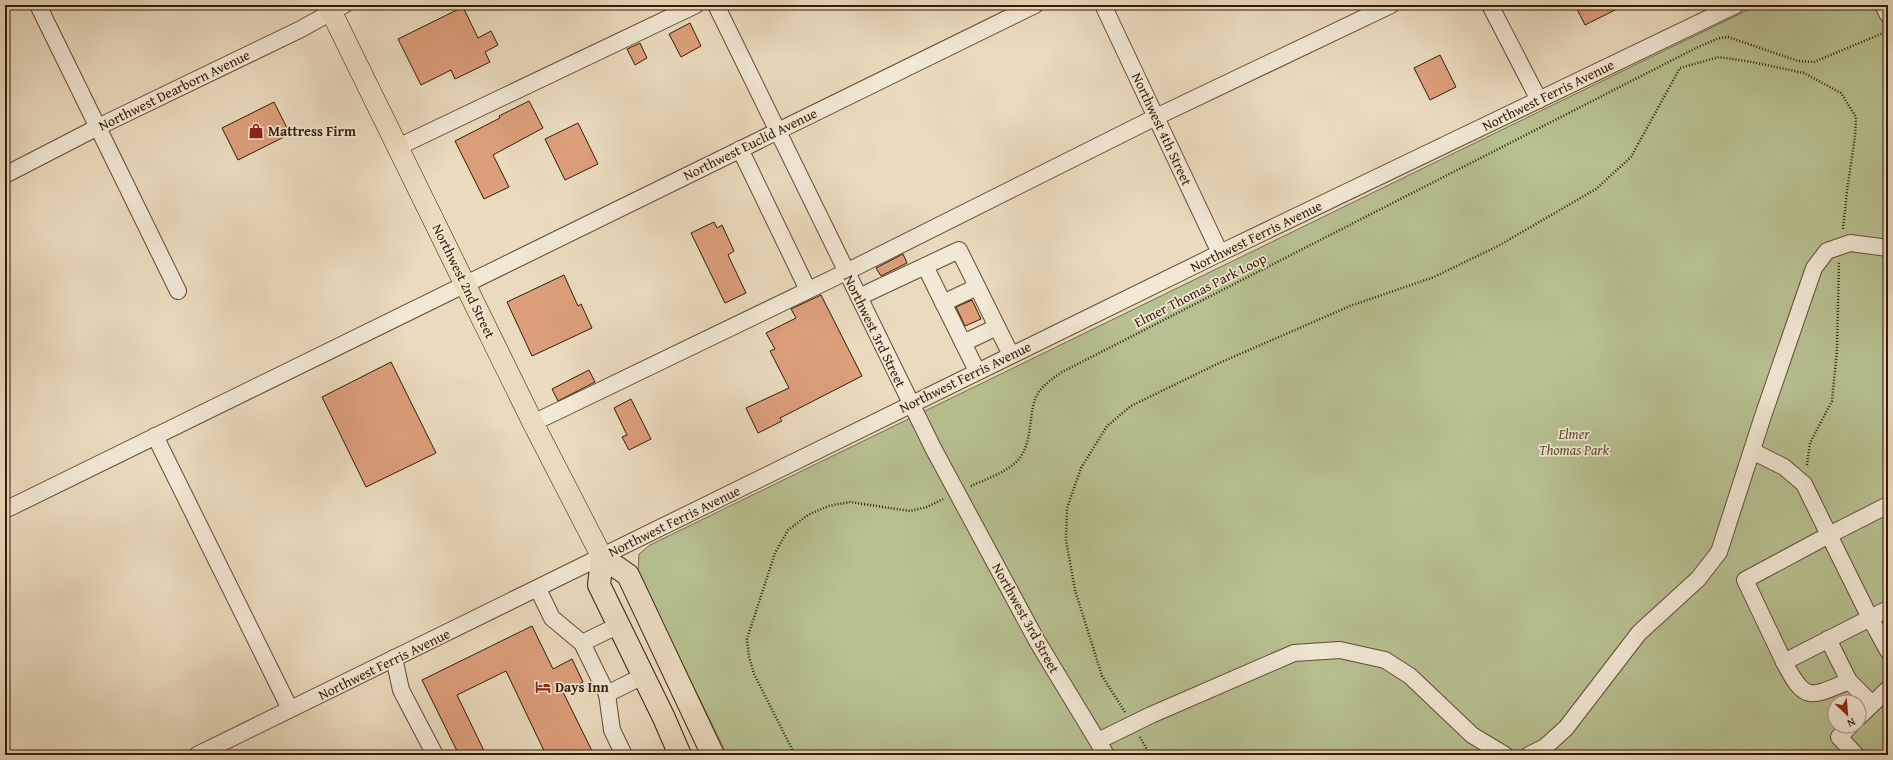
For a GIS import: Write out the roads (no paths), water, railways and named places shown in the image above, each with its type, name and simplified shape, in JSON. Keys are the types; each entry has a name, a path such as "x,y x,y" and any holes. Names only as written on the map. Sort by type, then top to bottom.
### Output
{"highway":[{"path":"680,755 599,585 602,557 628,575 713,755"}],"main road":[{"name":"Northwest 2nd Street","path":"334,7 398,147 533,423 602,557"}],"street":[{"path":"38,5 178,291"},
{"path":"398,147 696,5"},
{"name":"Northwest 3rd Street","path":"716,5 858,297 957,493 1037,641 1106,755"},
{"name":"Northwest Euclid Avenue","path":"5,510 465,283 1036,5"},
{"name":"Northwest 4th Street","path":"1103,5 1220,253"},
{"path":"533,423 846,272 1156,117 1391,5"},
{"path":"1490,5 1539,100"},
{"name":"Northwest Ferris Avenue","path":"197,755 538,589 977,371 1736,5"},
{"name":"Northwest Dearborn Avenue","path":"5,175 98,127 301,29 334,7"},
{"path":"740,149 808,290"},
{"path":"1529,755 1545,747 1566,728 1639,633 1698,579 1719,552 1814,268 1827,251 1850,243 1888,248"},
{"path":"858,297 959,250 1011,355"},
{"path":"925,266 977,371"},
{"path":"943,303 977,287"},
{"path":"963,343 997,327"},
{"path":"155,436 290,709"},
{"path":"1752,450 1784,467 1804,484 1870,618 1888,651"},
{"path":"1849,681 1819,694 1803,692 1795,683 1784,662 1745,580 1888,505"},
{"path":"538,589 552,618 582,643 607,694 612,730 624,755"},
{"path":"1784,662 1888,609"},
{"path":"582,643 619,625"},
{"path":"1828,639 1849,681 1872,704"},
{"path":"1098,741 1294,653 1340,650 1386,660 1410,676 1472,735 1505,755"},
{"path":"394,658 401,690 435,755"},
{"path":"607,694 643,676"},
{"path":"1867,709 1888,689"},
{"path":"1842,734 1839,737 1856,755"}],"place":[{"name":"Mattress Firm","path":"256,131"},
{"name":"Days Inn","path":"543,687"}],"park label":[{"name":"Elmer Thomas Park","path":"1574,442"}]}
